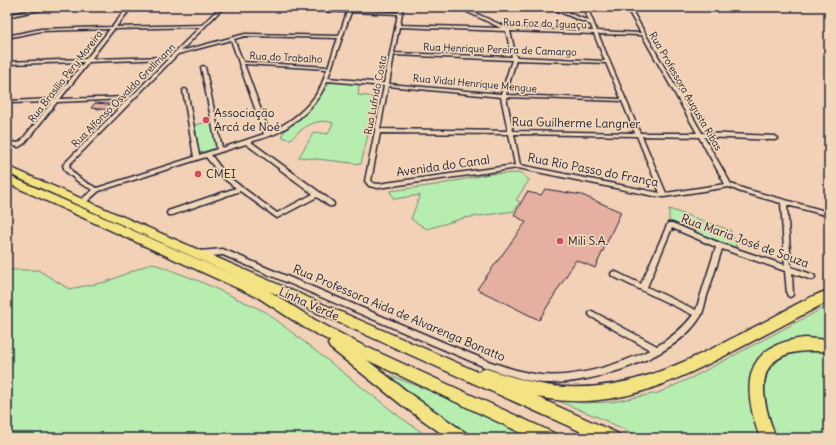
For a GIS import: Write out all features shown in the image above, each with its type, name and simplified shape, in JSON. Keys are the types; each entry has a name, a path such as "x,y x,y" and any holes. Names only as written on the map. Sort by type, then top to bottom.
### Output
{"highway":[{"name":"Linha Verde","path":"7,169 195,254 612,438"},
{"name":"Linha Verde","path":"7,178 263,294 310,324 355,348 549,438"},
{"path":"449,366 532,389 557,394 590,394 634,388 656,382 681,371 829,295"},
{"path":"310,324 408,401 461,438"},
{"path":"768,438 762,423 757,400 756,384 759,372 777,351 788,346 812,344 829,346"}],"street":[{"path":"7,16 52,7"},
{"name":"Rua Brasílio Pery Moreira","path":"7,143 20,145 23,142 58,100 130,7"},
{"path":"222,7 350,9 400,13"},
{"name":"Rua Alfonso Osvaldo Grellmann","path":"97,190 83,183 67,170 66,164 222,7"},
{"name":"Rua Lufrido Costa","path":"371,184 368,181 401,7"},
{"path":"459,7 508,30 514,59 503,96 518,166"},
{"path":"550,7 592,24"},
{"path":"585,7 664,195"},
{"name":"Rua Professora Augusta Ribas","path":"628,7 729,185"},
{"path":"81,202 97,190 248,142 267,135 290,123 314,100 322,89 350,9"},
{"path":"7,37 41,30 203,26"},
{"name":"Rua Foz do Iguaçu","path":"397,26 644,34"},
{"path":"176,53 246,35 340,37"},
{"path":"232,38 267,135"},
{"name":"Rua Henrique Pereira de Camargo","path":"392,54 608,62"},
{"path":"7,63 171,58"},
{"name":"Rua do Trabalho","path":"241,63 329,68"},
{"path":"203,67 220,150"},
{"name":"Rua Vidal Henrique Mengue","path":"325,79 503,96 624,100"},
{"path":"185,90 197,157"},
{"path":"7,102 132,98"},
{"name":"Rua Guilherme Langner","path":"377,131 700,135 775,138"},
{"path":"248,142 331,204"},
{"path":"207,154 226,177 277,216 317,194"},
{"name":"Avenida do Canal","path":"371,184 378,186 518,166"},
{"name":"Rua Rio Passo do França","path":"518,166 664,195 729,185"},
{"path":"729,185 743,191 784,203 829,214"},
{"path":"170,213 240,189"},
{"path":"784,203 790,294"},
{"name":"Rua Maria José de Souza","path":"642,288 670,225 720,246 812,277"},
{"name":"Rua Professora Aida de Alvarenga Bonatto","path":"195,254 223,252 487,364 508,372 549,379 579,376 631,363 657,350 683,334 698,314 720,246"},
{"path":"614,274 698,314"},
{"path":"592,314 657,350"}],"green space":[{"path":"330,82 359,84 358,95 377,97 361,164 299,157 314,132 328,134 333,123 321,121 315,123 300,131 291,139 284,138 282,135 290,124 310,109"},
{"path":"212,121 218,148 199,153 195,125"},
{"path":"521,173 529,180 516,200 520,202 514,211 464,218 427,229 411,219 420,195 394,199 390,191 436,185 489,174"},
{"path":"669,209 730,230 737,248 669,222"},
{"path":"152,263 199,281 266,312 400,417 430,438 7,438 7,270 38,270 69,289 106,282"},
{"path":"829,305 829,340 806,338 788,340 772,349 756,365 763,438 643,438 551,398 583,403 612,402 658,393 693,377"},
{"path":"795,350 829,350 829,438 774,438 762,395 768,371 780,359"},
{"path":"389,375 449,398 533,438 476,438 433,411 399,385"}],"building":[{"path":"95,103 116,106 111,110 91,108"},
{"name":"Mili S.A.","path":"545,189 582,195 621,212 595,268 576,260 539,320 477,289 526,222 514,215 527,192 541,195"}],"place":[{"name":"Associação Arcá de Noé","path":"206,120"},
{"name":"CMEI","path":"198,174"},
{"name":"Mili S.A.","path":"560,241"}]}
